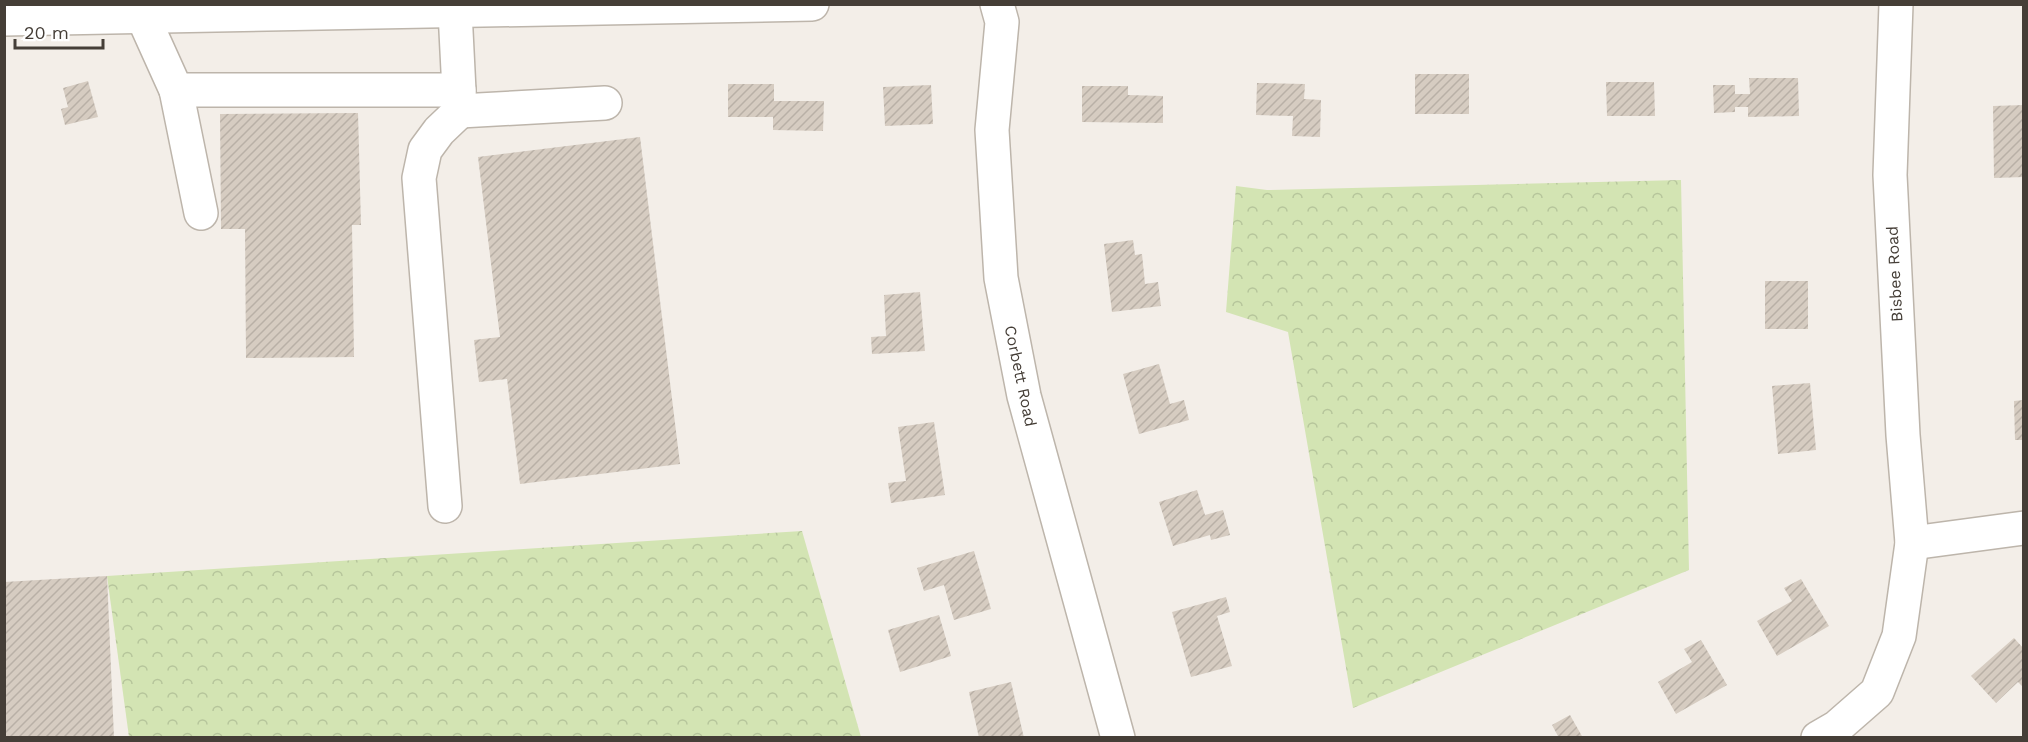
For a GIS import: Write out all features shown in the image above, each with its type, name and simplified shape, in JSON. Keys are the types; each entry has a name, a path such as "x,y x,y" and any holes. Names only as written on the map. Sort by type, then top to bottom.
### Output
{"street":[{"path":"4,19 134,13 455,11 812,4"},
{"name":"Corbett Road","path":"996,4 1002,22 992,130 1000,278 1024,396 1118,738"},
{"name":"Bisbee Road","path":"1896,4 1890,175 1902,413 1912,543"},
{"path":"444,506 419,178 425,150 460,100 455,11"},
{"path":"134,13 176,90 201,213"},
{"path":"176,90 604,103"},
{"path":"1818,738 1837,727 1877,692 1899,636 1912,543 2024,528"}],"green space":[{"path":"1681,180 1689,570 1353,708 1288,332 1226,312 1236,186 1267,190"},
{"path":"802,531 861,737 129,737 107,576"}],"building":[{"path":"1415,74 1469,74 1469,114 1415,114"},
{"path":"1749,78 1798,78 1799,116 1748,117 1748,107 1735,107 1735,112 1714,113 1713,85 1735,85 1735,94 1750,94"},
{"path":"88,81 98,117 65,125 61,109 68,107 63,88"},
{"path":"1606,82 1654,82 1655,116 1607,116"},
{"path":"1257,83 1305,84 1304,99 1321,100 1320,137 1292,136 1293,116 1256,115"},
{"path":"728,84 774,84 774,101 824,101 823,131 773,130 773,117 728,117"},
{"path":"931,85 933,124 885,126 883,87"},
{"path":"1082,86 1128,86 1128,95 1163,96 1163,123 1082,122"},
{"path":"2024,105 2024,177 1994,178 1993,106"},
{"path":"358,113 361,225 352,225 354,357 246,358 245,229 221,229 220,114"},
{"path":"640,137 680,464 520,484 507,379 479,382 474,340 500,337 478,157"},
{"path":"1133,240 1135,255 1142,254 1145,284 1158,282 1161,306 1112,312 1104,244"},
{"path":"1765,281 1808,281 1808,329 1765,329"},
{"path":"920,292 925,351 872,354 871,337 886,336 884,295"},
{"path":"1159,364 1170,404 1184,400 1189,420 1139,434 1123,374"},
{"path":"1810,383 1816,450 1778,454 1772,386"},
{"path":"2024,400 2024,440 2015,440 2014,401"},
{"path":"934,422 945,495 891,503 888,483 906,481 898,427"},
{"path":"1197,490 1205,515 1223,510 1230,535 1211,540 1210,535 1173,546 1159,502"},
{"path":"974,551 991,609 954,620 944,585 924,591 917,568"},
{"path":"107,576 114,738 4,738 4,582"},
{"path":"1801,579 1829,626 1777,656 1757,621 1792,601 1784,588"},
{"path":"1226,597 1230,612 1217,616 1232,666 1191,677 1172,612"},
{"path":"939,615 951,656 900,672 888,630"},
{"path":"2014,638 2024,649 2024,688 2018,682 1996,703 1971,676"},
{"path":"1701,640 1727,685 1676,714 1658,682 1692,662 1684,649"},
{"path":"1011,682 1024,738 979,738 969,692"},
{"path":"1570,715 1583,738 1559,738 1552,725"}]}
